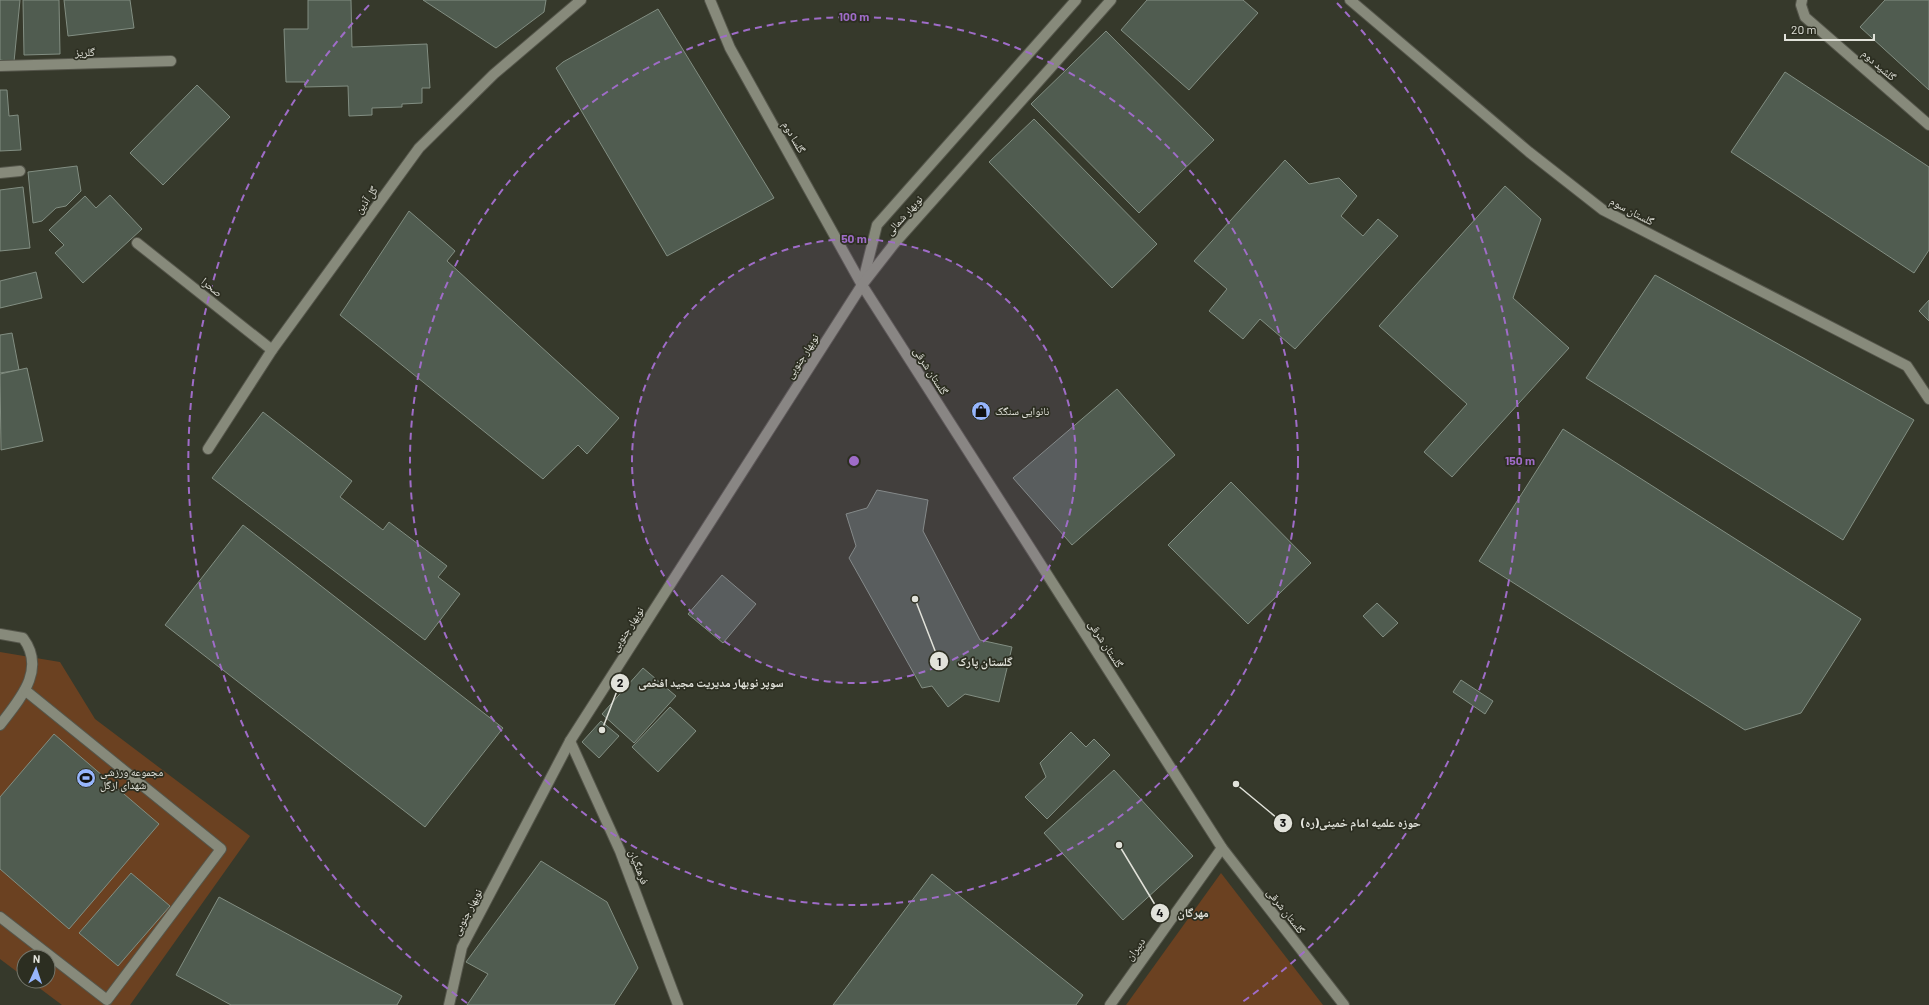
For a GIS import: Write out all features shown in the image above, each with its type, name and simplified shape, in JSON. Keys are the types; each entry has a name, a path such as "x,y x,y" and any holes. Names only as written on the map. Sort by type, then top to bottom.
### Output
{"street":[{"name":"گل آذین","path":"208,449 272,350 419,148 494,74 581,0"},
{"name":"گلسا دوم","path":"710,0 730,48 862,285"},
{"name":"نوبهار شمالی","path":"862,285 877,225 1076,0"},
{"name":"نوبهار شمالی","path":"862,285 894,244 1111,0"},
{"name":"گلستان سوم","path":"1350,0 1529,152 1603,210 1907,366 1929,399"},
{"name":"گلشيد دوم","path":"1801,2 1805,17 1929,125"},
{"name":"گلریز","path":"0,66 171,61"},
{"path":"0,173 20,171"},
{"name":"صحرا","path":"137,243 272,350"},
{"name":"نوبهار جنوبی","path":"449,1005 462,947 570,741 862,285"},
{"name":"گلستان شرقی","path":"862,285 1222,848 1344,1005"},
{"path":"0,634 23,638 32,657 32,668 26,691 0,725"},
{"path":"0,917 107,1000 221,849 26,691"},
{"name":"فرهنگیان","path":"570,741 620,851 678,1005"},
{"name":"دبیران","path":"1110,1005 1222,848"}],"shaded area":[{"name":"مجموعه ورزشی شهدای ازگل","path":"0,652 60,662 95,719 250,836 130,1005 62,1005 41,989 56,989 56,949 16,949 16,971 0,959"},
{"path":"1221,873 1323,1005 1126,1005"}],"building":[{"path":"0,0 20,0 14,62 0,60"},
{"path":"23,0 59,0 60,54 24,55"},
{"path":"64,0 130,0 134,28 68,36"},
{"path":"308,0 351,0 352,47 427,44 430,88 422,88 422,103 402,104 402,107 372,108 372,115 349,116 348,86 305,87 305,82 286,82 284,29 308,29"},
{"path":"423,0 546,0 544,12 496,48"},
{"path":"1147,0 1243,0 1258,13 1189,90 1121,30"},
{"path":"1885,0 1929,0 1929,90 1860,27"},
{"path":"658,9 774,198 667,256 556,68 563,62"},
{"path":"1106,31 1214,140 1139,213 1031,104"},
{"path":"1785,72 1929,167 1929,250 1914,273 1731,152"},
{"path":"197,85 230,117 163,185 130,153"},
{"path":"0,90 7,90 9,116 18,115 21,150 0,151"},
{"path":"1034,119 1157,244 1112,288 989,162"},
{"path":"1285,160 1309,184 1339,178 1357,196 1341,216 1363,236 1378,219 1398,236 1295,349 1260,319 1243,339 1209,311 1227,289 1194,261"},
{"path":"77,166 81,191 66,206 56,208 42,221 33,223 28,172"},
{"path":"1505,186 1541,219 1513,298 1569,348 1452,477 1424,452 1467,404 1379,326"},
{"path":"23,187 30,248 0,251 0,190"},
{"path":"110,195 142,229 83,283 55,253 64,245 49,230 85,196 96,208"},
{"path":"409,211 455,251 447,261 619,418 587,454 578,445 543,479 340,315"},
{"path":"36,272 42,298 0,308 0,281"},
{"path":"1655,275 1914,420 1843,540 1586,378"},
{"path":"1929,300 1929,321 1919,311"},
{"path":"12,333 19,370 0,373 0,335"},
{"path":"27,368 43,441 1,450 0,374"},
{"path":"1117,389 1175,455 1072,545 1013,478"},
{"path":"263,412 352,481 340,497 383,530 389,522 447,566 438,577 460,594 425,640 212,478"},
{"path":"1563,429 1861,619 1801,713 1745,730 1479,561"},
{"path":"1231,482 1311,563 1248,624 1168,545"},
{"path":"877,490 928,500 923,531 980,640 1012,647 999,702 965,694 948,707 932,686 922,688 849,558 856,546 846,514 867,508"},
{"path":"243,525 503,728 425,827 165,625"},
{"path":"722,575 756,604 723,643 688,614"},
{"path":"1377,603 1398,623 1383,637 1363,616"},
{"path":"643,668 676,696 634,743 602,714"},
{"path":"1461,680 1493,701 1485,714 1453,692"},
{"path":"670,707 696,731 658,772 632,747"},
{"path":"601,721 619,736 599,758 582,742"},
{"path":"1071,732 1086,747 1094,739 1110,755 1047,819 1025,797 1046,777 1040,763"},
{"path":"54,734 159,824 69,929 0,869 0,797"},
{"path":"1114,770 1193,856 1123,920 1044,833"},
{"path":"541,861 607,902 638,968 614,1005 467,1005 488,974 466,962"},
{"path":"131,873 170,906 118,966 79,933"},
{"path":"932,874 1083,995 1076,1005 833,1005"},
{"path":"219,897 402,996 397,1005 231,1005 176,975"}],"place":[{"name":"نانوایی سنگک","path":"981,411"},
{"name":"گلستان پارک","path":"915,599"},
{"name":"سوپر نوبهار مدیریت مجید افخمی","path":"602,730"},
{"name":"مجموعه ورزشی شهدای ازگل","path":"86,778"},
{"name":"حوزه علمیه امام خمینی(ره)","path":"1236,784"},
{"name":"مهرگان","path":"1119,845"}]}
